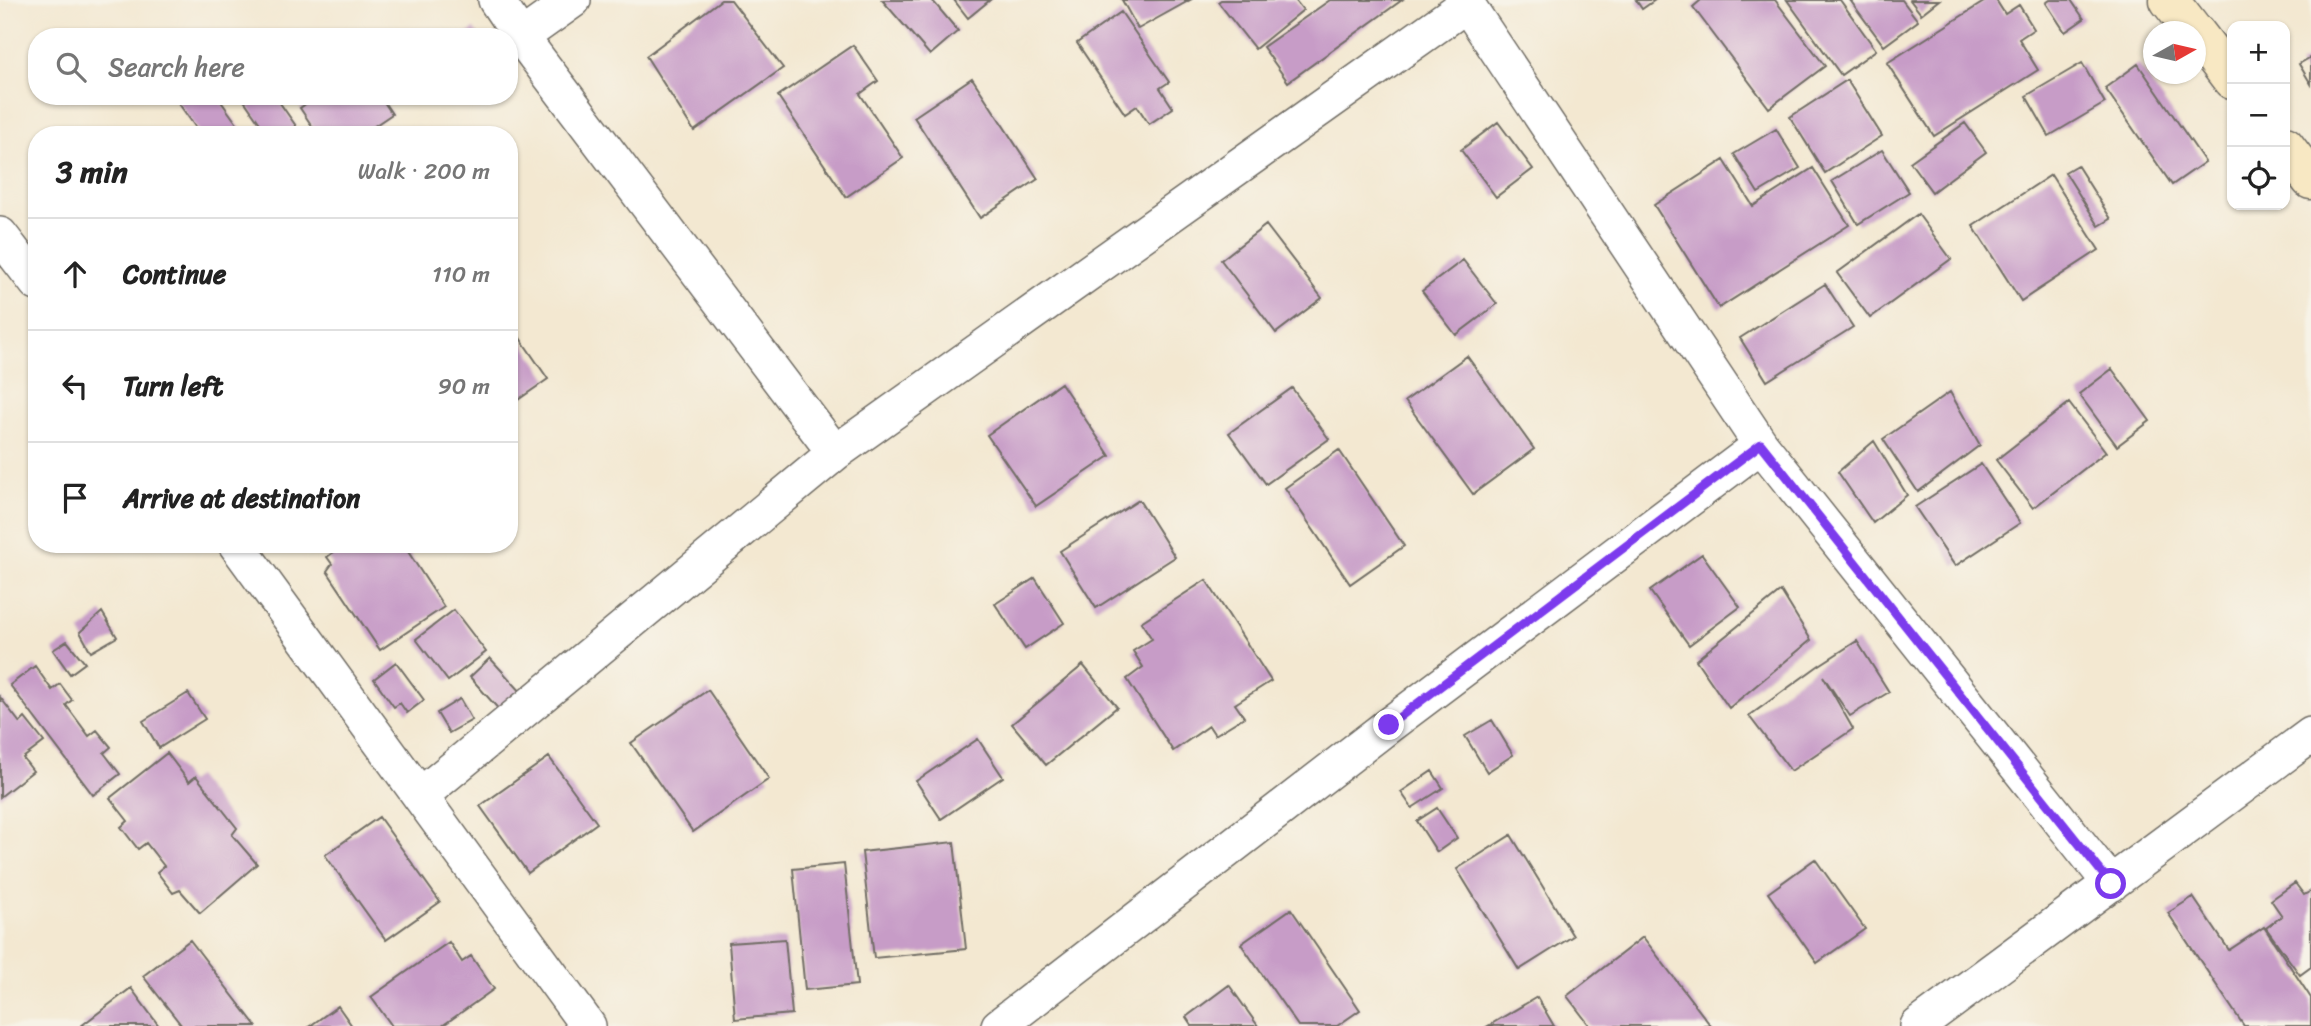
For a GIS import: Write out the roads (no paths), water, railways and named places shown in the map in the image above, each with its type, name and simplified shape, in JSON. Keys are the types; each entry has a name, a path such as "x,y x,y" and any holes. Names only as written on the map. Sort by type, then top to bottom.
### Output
{"street":[{"path":"496,0 516,28"},
{"path":"522,37 573,0"},
{"path":"2169,0 2186,21"},
{"path":"420,796 835,453 1466,2 1761,444 2111,884"},
{"path":"518,31 835,453"},
{"path":"2206,46 2227,74"},
{"path":"0,235 28,271"},
{"path":"999,1026 1378,733 1761,444"},
{"path":"243,553 588,1026"},
{"path":"1918,1026 2311,735"}]}
